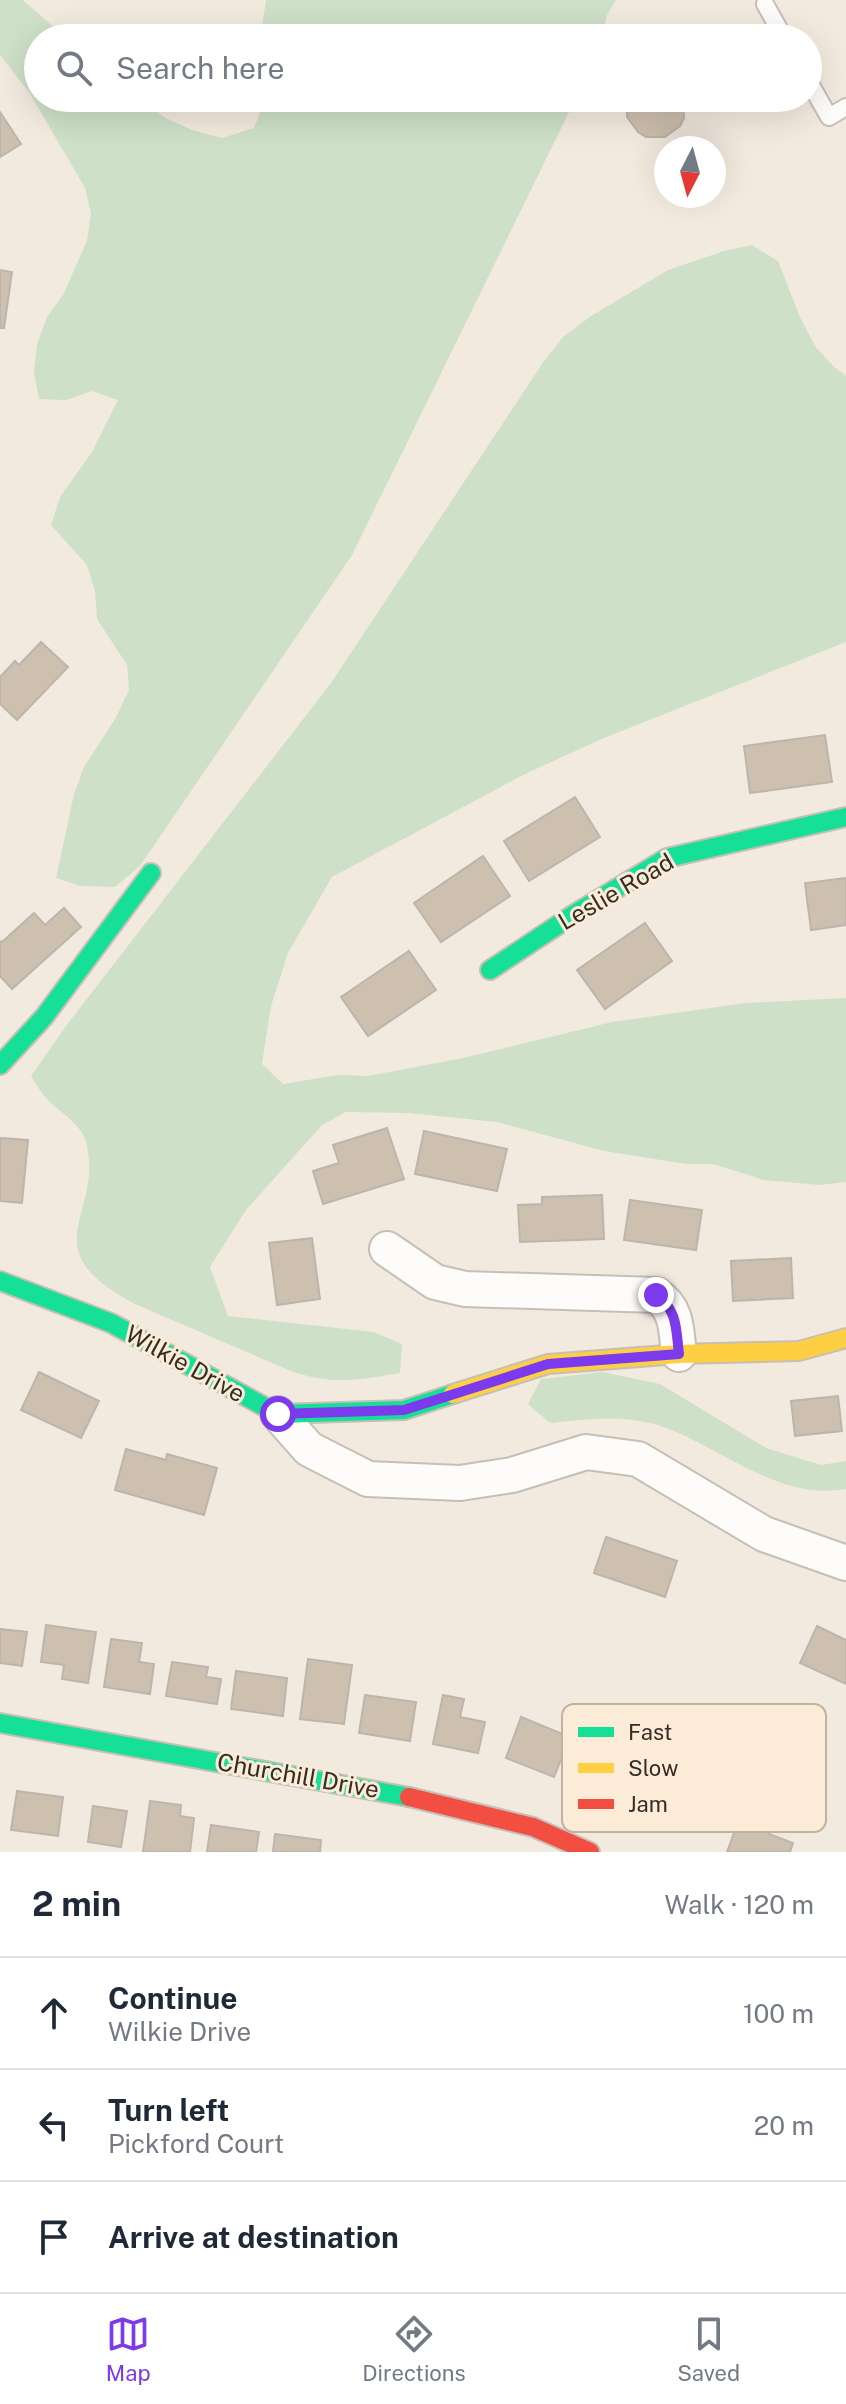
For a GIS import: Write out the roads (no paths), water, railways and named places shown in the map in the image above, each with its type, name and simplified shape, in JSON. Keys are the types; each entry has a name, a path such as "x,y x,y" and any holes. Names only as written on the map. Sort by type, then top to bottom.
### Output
{"street":[{"name":"Leslie Road","path":"490,970 667,858 846,817"},
{"path":"0,1065 44,1017 151,873"},
{"path":"387,1249 435,1282 465,1289 656,1295 666,1302 674,1315 679,1354"},
{"name":"Wilkie Drive","path":"0,1281 111,1323 278,1414"},
{"path":"278,1414 404,1410 548,1364 679,1354 799,1351 846,1338"},
{"path":"278,1414 309,1449 368,1479 460,1483 512,1475 586,1452 638,1459 764,1534 846,1563"},
{"name":"Churchill Drive","path":"0,1723 378,1789 533,1827 590,1852"}],"lane":[{"path":"765,4 776,24"},
{"path":"822,105 829,117 846,107"}]}
